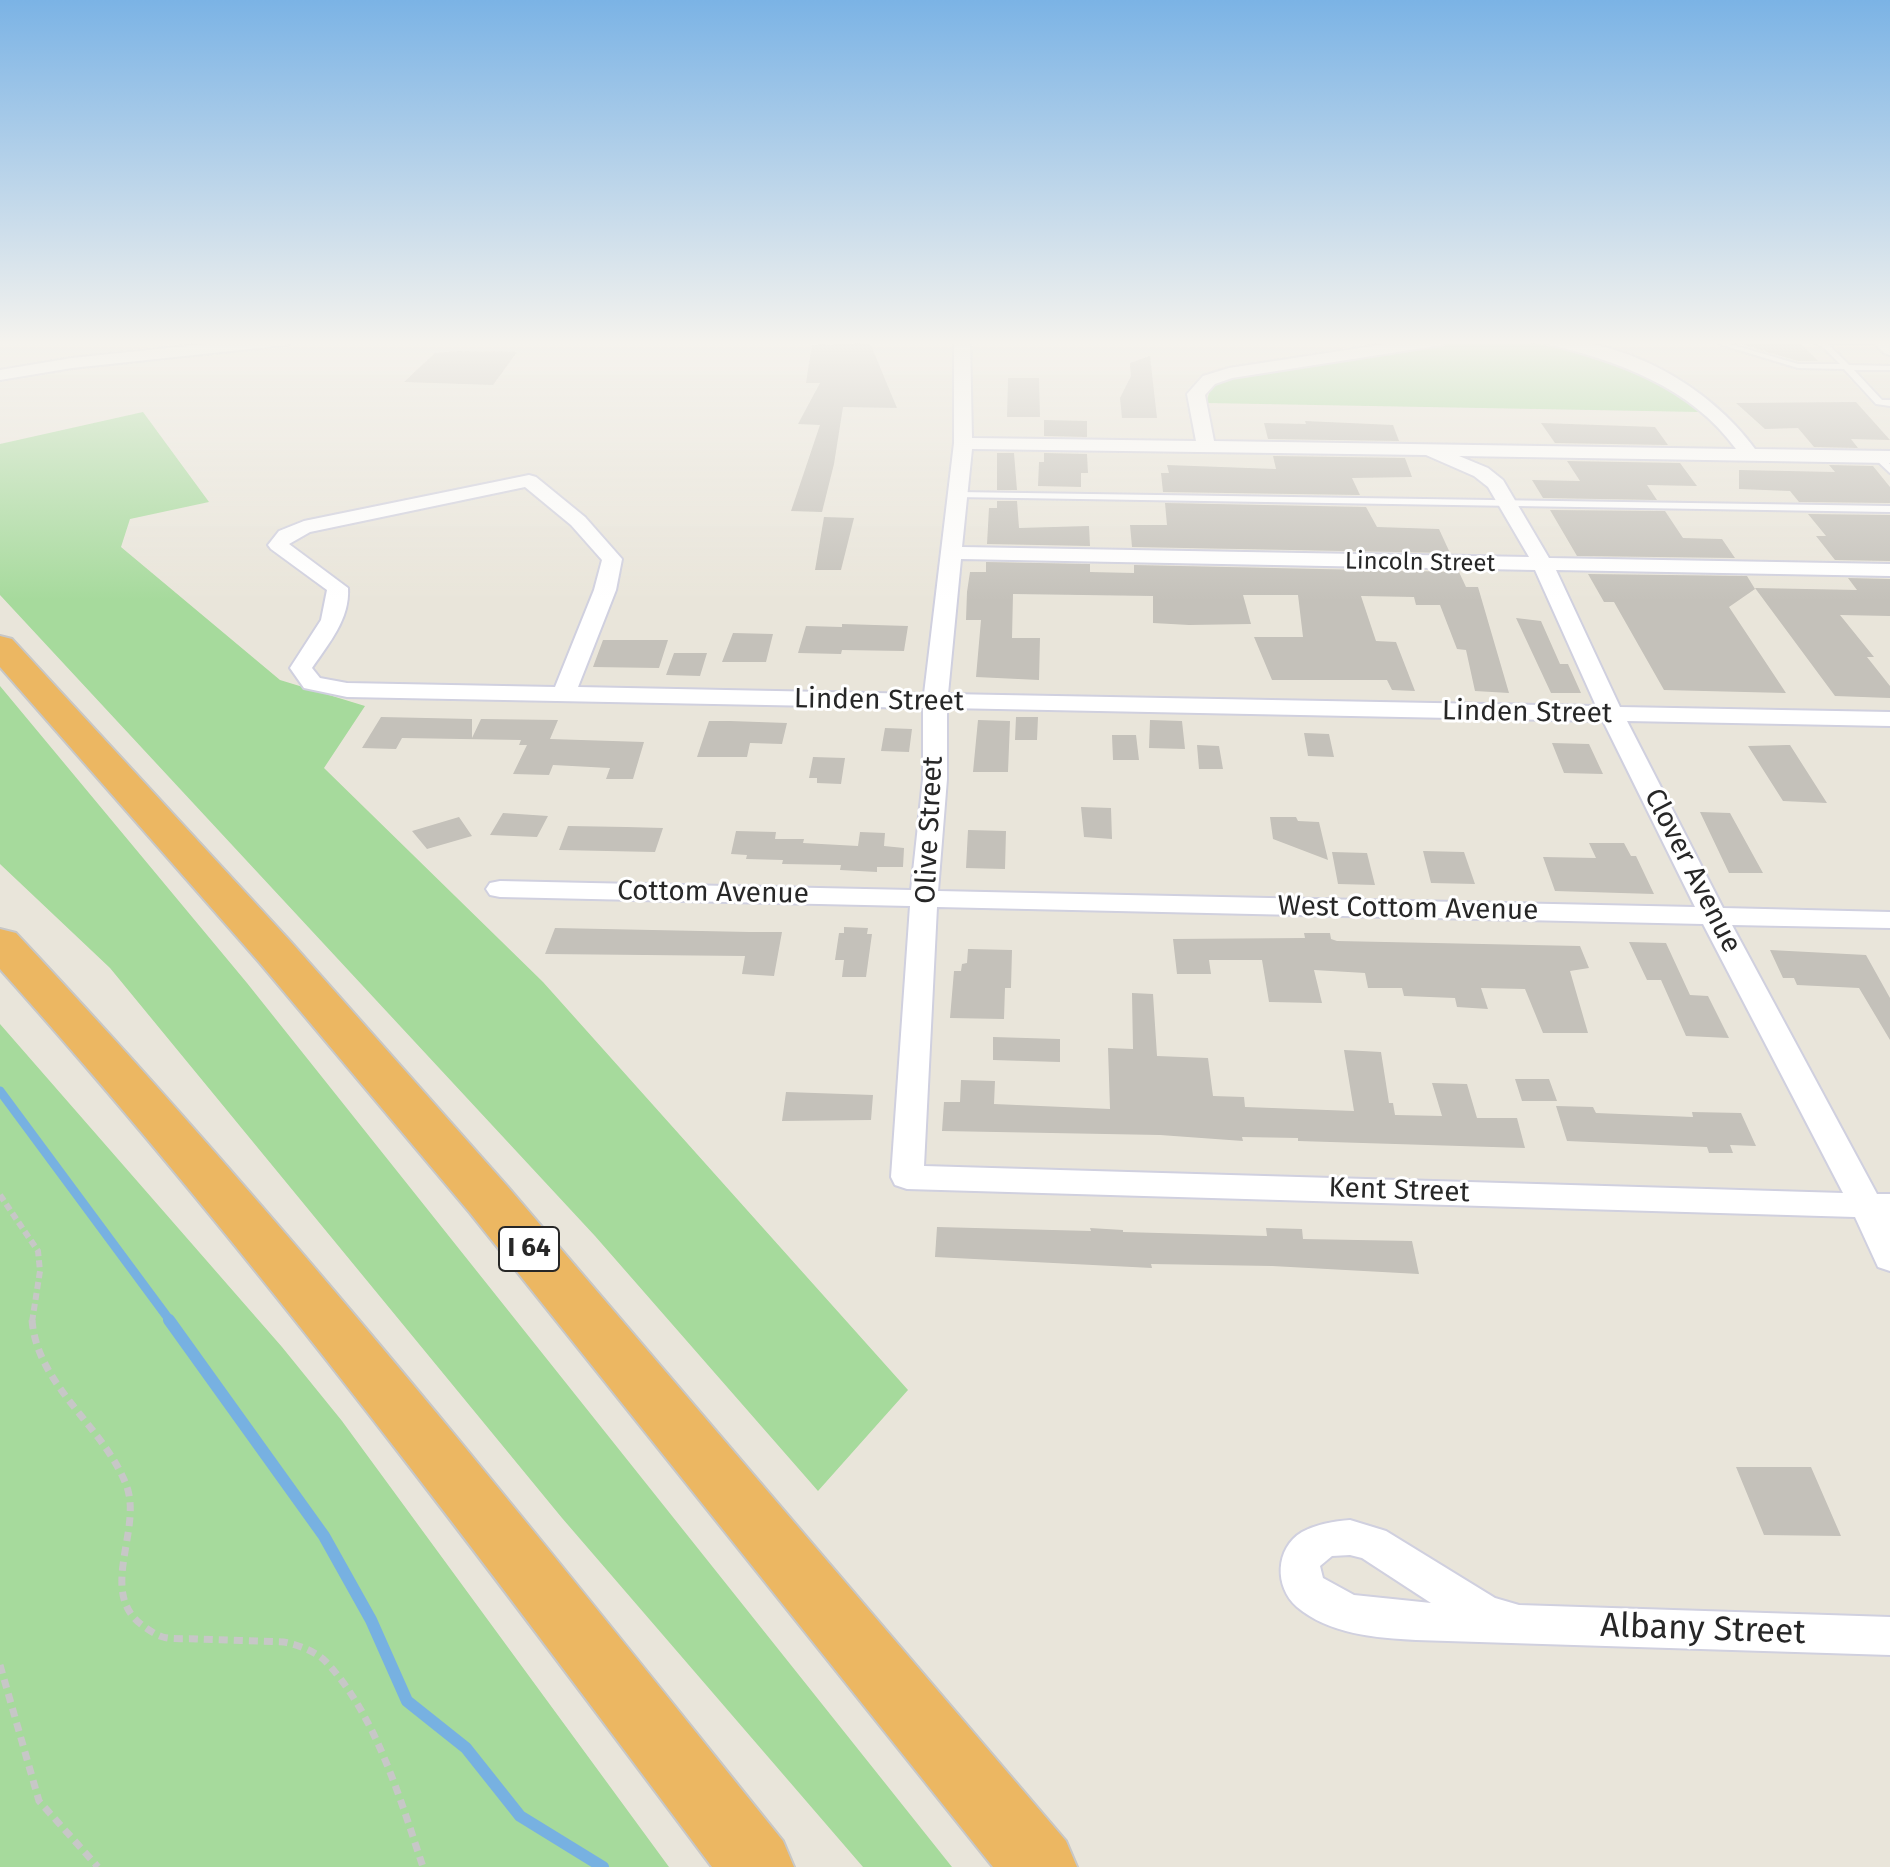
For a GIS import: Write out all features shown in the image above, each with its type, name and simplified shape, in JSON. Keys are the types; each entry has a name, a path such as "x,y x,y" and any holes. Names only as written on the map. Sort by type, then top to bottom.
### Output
{"highway":[{"name":"I 64","path":"0,646 275,952 489,1200 1040,1867"},
{"path":"0,942 194,1157 313,1300 757,1867"}],"street":[{"name":"Olive Street","path":"907,1177 935,779 935,703 964,427"},
{"path":"1202,427 1206,447"},
{"path":"1728,427 1749,454"},
{"path":"963,443 1749,454 1886,461"},
{"path":"1431,451 1481,472 1501,493"},
{"path":"1501,493 1505,473 1540,452"},
{"name":"Linden Street","path":"563,695 605,590 612,559 578,521 529,481 304,527 286,535 278,545 337,588 340,600 332,620 301,668 312,683 347,690 563,695 935,703 1890,719"},
{"name":"Clover Avenue","path":"1501,493 1544,566 1612,715 1713,916 1879,1206 1890,1258"},
{"name":"Lincoln Street","path":"951,553 1890,570"},
{"name":"Cottom Avenue","path":"500,889 926,897"},
{"name":"West Cottom Avenue","path":"926,897 1890,920"},
{"name":"Kent Street","path":"907,1177 1879,1206"},
{"name":"Albany Street","path":"1516,1623 1890,1636"}],"lane":[{"path":"958,495 1501,493 1890,509"}],"path":[{"path":"0,1195 39,1252 38,1280 31,1310 33,1334 39,1351 71,1405 121,1474 131,1502 128,1542 120,1572 123,1596 132,1616 144,1628 162,1637 284,1642 299,1645 327,1662 389,1765 423,1867"},
{"path":"0,1665 39,1801 98,1867"}],"green space":[{"path":"75,427 154,427 209,502 130,519 121,547 280,680 365,706 324,768 543,982 908,1390 818,1491 595,1236 0,595 0,444"},
{"path":"0,686 247,983 952,1867 863,1867 562,1518 110,968 0,864"},
{"path":"0,1024 282,1347 342,1421 669,1867 0,1867"}],"building":[{"path":"819,427 840,427 822,512 791,511"},
{"path":"1044,427 1087,427 1087,437 1044,436"},
{"path":"1265,427 1394,427 1399,441 1268,439"},
{"path":"1544,427 1655,427 1668,445 1555,443"},
{"path":"1763,427 1878,427 1890,440 1851,439 1858,448 1814,447 1798,428"},
{"path":"997,453 1014,453 1017,490 997,490"},
{"path":"1044,453 1087,454 1088,473 1081,473 1081,487 1038,486 1039,462 1044,462"},
{"path":"1273,456 1405,458 1412,477 1352,478 1360,495 1163,492 1161,473 1169,473 1167,465 1276,469"},
{"path":"1567,461 1680,463 1697,486 1647,485 1657,500 1543,498 1532,480 1580,481"},
{"path":"1829,465 1873,466 1890,487 1890,503 1799,502 1790,491 1739,489 1739,470 1835,472"},
{"path":"997,501 1017,501 1019,528 1089,526 1090,546 987,544 989,508 997,508"},
{"path":"1165,503 1366,507 1377,527 1439,529 1450,553 1132,547 1130,525 1167,525"},
{"path":"1550,510 1665,511 1683,538 1722,539 1735,558 1577,556"},
{"path":"1808,514 1890,515 1890,561 1835,560 1816,536 1826,536"},
{"path":"824,517 854,518 841,570 815,570"},
{"path":"986,562 1090,564 1090,572 1134,573 1134,565 1459,572 1466,587 1478,587 1509,693 1475,691 1466,650 1457,649 1440,605 1416,605 1414,597 1361,596 1376,641 1396,642 1415,691 1392,690 1387,680 1272,680 1254,637 1303,637 1298,595 1243,595 1251,624 1189,625 1153,623 1153,596 1013,594 1012,638 1040,638 1039,680 976,677 981,620 966,620 967,592 970,572 986,572"},
{"path":"1588,574 1747,576 1755,589 1729,607 1786,693 1664,690 1614,602 1604,602"},
{"path":"1848,578 1890,579 1890,616 1840,615 1874,657 1867,657 1890,686 1890,698 1835,696 1755,588 1857,590"},
{"path":"1516,618 1541,621 1560,664 1568,664 1581,693 1551,693"},
{"path":"842,624 908,626 904,651 798,653 806,626 842,627"},
{"path":"733,633 773,634 766,662 722,662"},
{"path":"603,640 668,640 659,668 593,667"},
{"path":"674,653 707,653 700,676 666,675"},
{"path":"381,717 472,719 472,738 481,719 558,720 550,739 644,742 633,779 606,779 610,768 553,765 549,775 513,774 527,745 519,745 521,740 402,738 396,749 362,748"},
{"path":"1016,717 1038,717 1037,740 1015,740"},
{"path":"978,720 1010,721 1008,772 973,772"},
{"path":"1150,720 1182,721 1185,749 1149,748"},
{"path":"709,721 787,723 782,744 750,743 747,757 697,757"},
{"path":"885,728 912,729 909,752 881,751"},
{"path":"1304,733 1329,734 1334,757 1308,756"},
{"path":"1112,735 1136,735 1139,760 1113,760"},
{"path":"1552,743 1589,744 1603,774 1564,773"},
{"path":"1197,745 1219,746 1223,769 1199,769"},
{"path":"1790,745 1827,803 1783,801 1748,746"},
{"path":"813,757 845,758 841,784 817,783 817,778 809,778"},
{"path":"1081,807 1111,808 1112,839 1084,837"},
{"path":"1700,812 1730,813 1763,873 1729,873"},
{"path":"503,813 548,816 537,837 490,835"},
{"path":"459,817 472,836 427,849 412,831"},
{"path":"1270,817 1296,817 1298,821 1319,822 1328,860 1273,839"},
{"path":"568,826 663,828 655,852 559,850"},
{"path":"968,830 1006,831 1005,869 966,868"},
{"path":"736,831 776,832 775,839 804,839 803,843 858,846 860,832 885,833 884,846 904,848 903,867 877,867 877,872 840,870 841,865 782,864 783,860 746,859 747,855 731,854"},
{"path":"1589,843 1624,843 1631,856 1636,856 1654,894 1555,891 1543,857 1596,858"},
{"path":"1423,851 1464,852 1475,884 1431,883"},
{"path":"1332,852 1367,853 1375,885 1338,884"},
{"path":"844,927 868,928 867,934 872,934 866,977 842,977 844,960 835,960 839,933 844,933"},
{"path":"555,928 782,932 774,976 742,974 745,956 545,954"},
{"path":"1304,933 1330,933 1331,939 1337,941 1580,946 1589,968 1570,971 1588,1033 1543,1033 1525,989 1481,988 1488,1009 1457,1007 1455,998 1404,996 1402,988 1368,988 1365,973 1314,970 1322,1003 1269,1002 1262,960 1209,960 1211,974 1177,974 1173,939 1305,938"},
{"path":"1629,942 1666,943 1690,995 1708,996 1729,1038 1686,1036 1661,980 1647,980"},
{"path":"968,949 1012,950 1011,988 1005,988 1004,1019 950,1018 954,971 961,971 962,964 967,963"},
{"path":"1770,950 1866,955 1890,998 1890,1040 1859,988 1797,985 1794,978 1783,978"},
{"path":"1132,993 1153,994 1157,1056 1208,1058 1213,1096 1244,1097 1245,1107 1354,1111 1344,1050 1381,1052 1389,1103 1393,1103 1395,1115 1442,1116 1432,1083 1467,1084 1477,1118 1517,1118 1525,1148 1298,1141 1298,1138 1242,1137 1243,1141 1160,1135 942,1131 944,1102 960,1102 961,1080 995,1081 994,1104 1110,1109 1108,1048 1133,1049"},
{"path":"993,1037 1060,1039 1060,1062 993,1060"},
{"path":"1515,1079 1549,1079 1557,1101 1522,1101"},
{"path":"786,1092 873,1095 871,1120 782,1121"},
{"path":"1556,1106 1593,1107 1596,1113 1693,1117 1692,1112 1741,1113 1756,1146 1730,1145 1733,1153 1709,1153 1707,1147 1567,1141"},
{"path":"937,1227 1091,1231 1090,1228 1123,1232 1267,1236 1266,1228 1302,1229 1303,1239 1412,1241 1419,1274 1272,1266 1151,1264 1152,1268 935,1257"},
{"path":"1736,1467 1811,1467 1841,1536 1764,1535"}],"waterway":[{"path":"0,1091 171,1322"},
{"path":"169,1320 324,1536 371,1620 407,1701 466,1748 520,1816 603,1867"}]}
